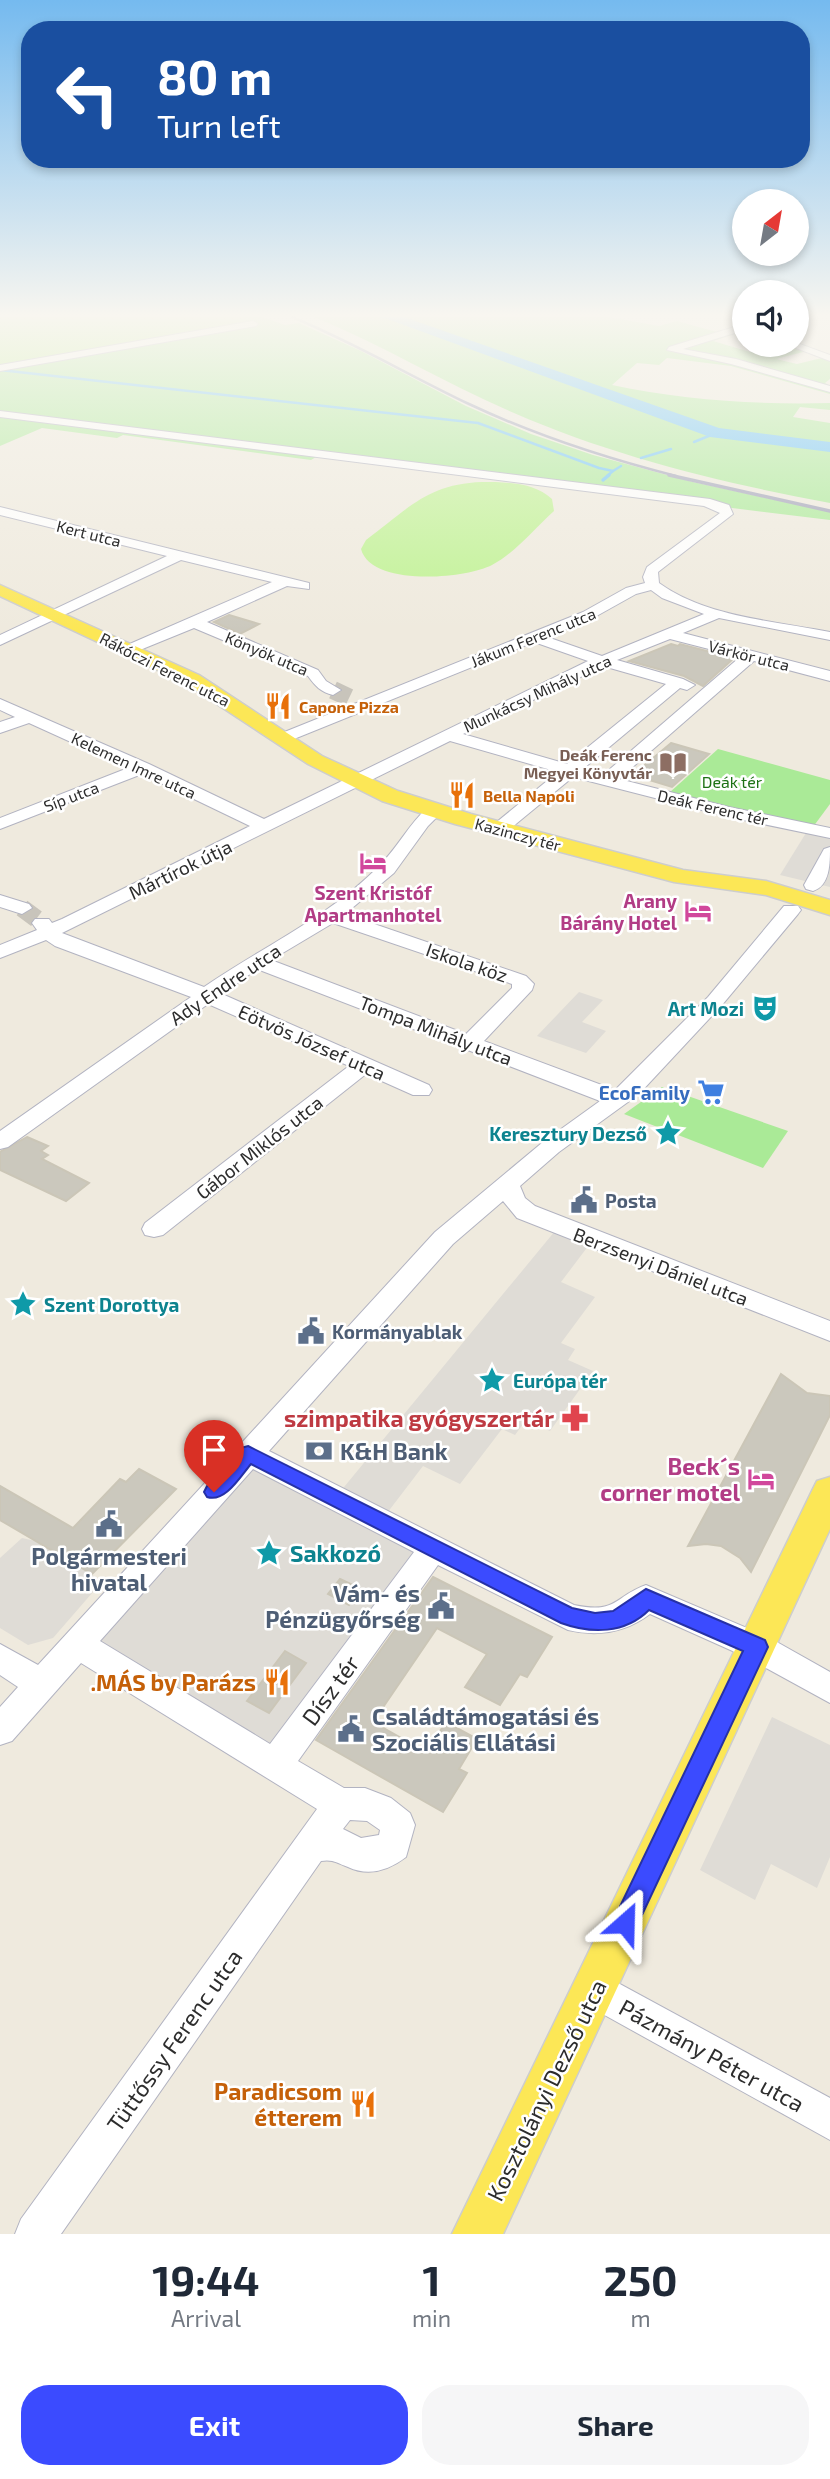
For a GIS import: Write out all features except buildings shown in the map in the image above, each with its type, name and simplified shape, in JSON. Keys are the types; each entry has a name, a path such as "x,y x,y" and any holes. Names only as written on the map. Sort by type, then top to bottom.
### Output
{"main road":[{"name":"Rákóczi Ferenc utca","path":"0,590 202,685 283,738 358,782"},
{"name":"Kazinczy tér","path":"358,782 434,811 499,830 682,877 766,888 798,896 830,910"},
{"name":"Kazinczy tér","path":"682,877 688,883 791,910 830,910"},
{"name":"Kosztolányi Dezső utca","path":"477,2234 830,1491"}],"street":[{"path":"58,421 706,502 725,508 727,514 652,570 650,577 653,585 674,599 720,613 830,636"},
{"name":"Kert utca","path":"0,511 304,586"},
{"path":"0,641 178,556"},
{"name":"Könyök utca","path":"130,649 284,582"},
{"name":"Jákum Ferenc utca","path":"283,738 360,703 533,638 598,611 631,591 653,585"},
{"name":"Munkácsy Mihály utca","path":"358,782 602,661 720,613"},
{"name":"Könyök utca","path":"195,623 310,671 323,685 333,690"},
{"name":"Várkör utca","path":"669,634 830,676"},
{"path":"533,638 602,661 712,691"},
{"path":"606,781 752,655"},
{"path":"499,830 678,682"},
{"name":"Kelemen Imre utca","path":"0,704 266,827"},
{"path":"0,729 29,717"},
{"name":"Deák Ferenc tér","path":"449,735 570,772 820,833"},
{"name":"Síp utca","path":"0,824 143,768"},
{"name":"Mártírok útja","path":"0,952 45,927 266,827 358,782"},
{"name":"Ady Endre utca","path":"0,1142 255,961 331,916 387,869 422,822 434,811"},
{"path":"820,833 830,812"},
{"path":"813,885 830,853"},
{"path":"0,901 23,908"},
{"path":"0,1730 444,1238 551,1147 631,1089 715,1001 791,910"},
{"name":"Iskola köz","path":"331,916 519,980 524,984 522,990 469,1043"},
{"name":"Eötvös József utca","path":"45,927 62,942 206,995 421,1090"},
{"name":"Tompa Mihály utca","path":"255,961 617,1099"},
{"name":"Gábor Miklós utca","path":"154,1229 364,1065"},
{"name":"Berzsenyi Dániel utca","path":"507,1184 515,1202 526,1212 830,1331"},
{"path":"248,1454 568,1617 595,1622 616,1619 637,1608 646,1598 757,1647 830,1689"},
{"name":"Dísz tér","path":"275,1765 434,1548"},
{"path":"77,1644 340,1805 360,1802 383,1809 398,1825 394,1845 382,1854 359,1856 333,1842 313,1846"},
{"path":"0,1658 41,1684"},
{"name":"Tüttőssy Ferenc utca","path":"36,2234 340,1805"},
{"name":"Pázmány Péter utca","path":"594,1989 830,2120"}],"green space":[{"path":"0,421 501,421 593,455 693,482 830,512 830,520 316,457 311,460 123,435 117,438 42,428 0,446"},
{"path":"534,421 830,423 830,503 670,467 591,443"},
{"path":"482,482 510,483 537,489 552,499 554,511 509,554 479,570 462,574 420,576 382,570 368,561 361,549 366,540 419,500 447,488"},
{"name":"Deák tér","path":"718,749 830,780 830,804 813,827 669,793"},
{"path":"662,1087 788,1131 763,1168 624,1114"}],"shaded area":[{"path":"806,833 830,838 830,887 780,875"},
{"path":"579,992 603,1000 582,1022 606,1031 586,1053 537,1036"},
{"path":"555,1231 589,1245 561,1282 595,1297 561,1343 575,1349 568,1360 593,1371 550,1431 526,1420 515,1435 502,1429 460,1484 423,1466 381,1521 434,1548 275,1765 85,1649 258,1459 335,1498"},
{"path":"22,1538 40,1542 92,1574 99,1585 53,1638 28,1645 0,1628 0,1558"},
{"path":"772,1717 830,1745 830,1857 817,1888 771,1864 755,1900 700,1870"}],"waterway":[{"path":"462,421 478,423 613,471"},
{"path":"683,421 716,433 830,447"},
{"path":"694,442 716,433"},
{"path":"641,458 671,449"},
{"path":"613,471 621,466"},
{"path":"607,476 613,471"},
{"path":"603,480 609,475"}],"tunnel":[{"path":"333,690 354,700"},
{"path":"22,908 41,922"}],"railway":[{"path":"508,421 623,462 676,476"},
{"path":"669,475 830,511"}],"place":[{"name":"Capone Pizza","path":"278,706"},
{"name":"Deák Ferenc Megyei Könyvtár","path":"673,763"},
{"name":"Bella Napoli","path":"462,795"},
{"name":"Szent Kristóf Apartmanhotel","path":"373,863"},
{"name":"Arany Bárány Hotel","path":"698,911"},
{"name":"Art Mozi","path":"765,1008"},
{"name":"EcoFamily","path":"711,1092"},
{"name":"Keresztury Dezső","path":"668,1133"},
{"name":"Posta","path":"584,1200"},
{"name":"Szent Dorottya","path":"23,1304"},
{"name":"Kormányablak","path":"311,1331"},
{"name":"Európa tér","path":"492,1380"},
{"name":"szimpatika gyógyszertár","path":"575,1418"},
{"name":"K&H Bank","path":"319,1451"},
{"name":"Beck´s corner motel","path":"761,1479"},
{"name":"Polgármesteri hivatal","path":"109,1524"},
{"name":"Sakkozó","path":"269,1553"},
{"name":"Vám- és Pénzügyőrség","path":"441,1606"},
{"name":".MÁS by Parázs","path":"277,1682"},
{"name":"Családtámogatási és Szociális Ellátási","path":"351,1729"},
{"name":"Paradicsom étterem","path":"363,2104"}],"route":[{"path":"214,1492 248,1454 568,1617 606,1622 637,1608 646,1598 757,1647 625,1923"}]}
